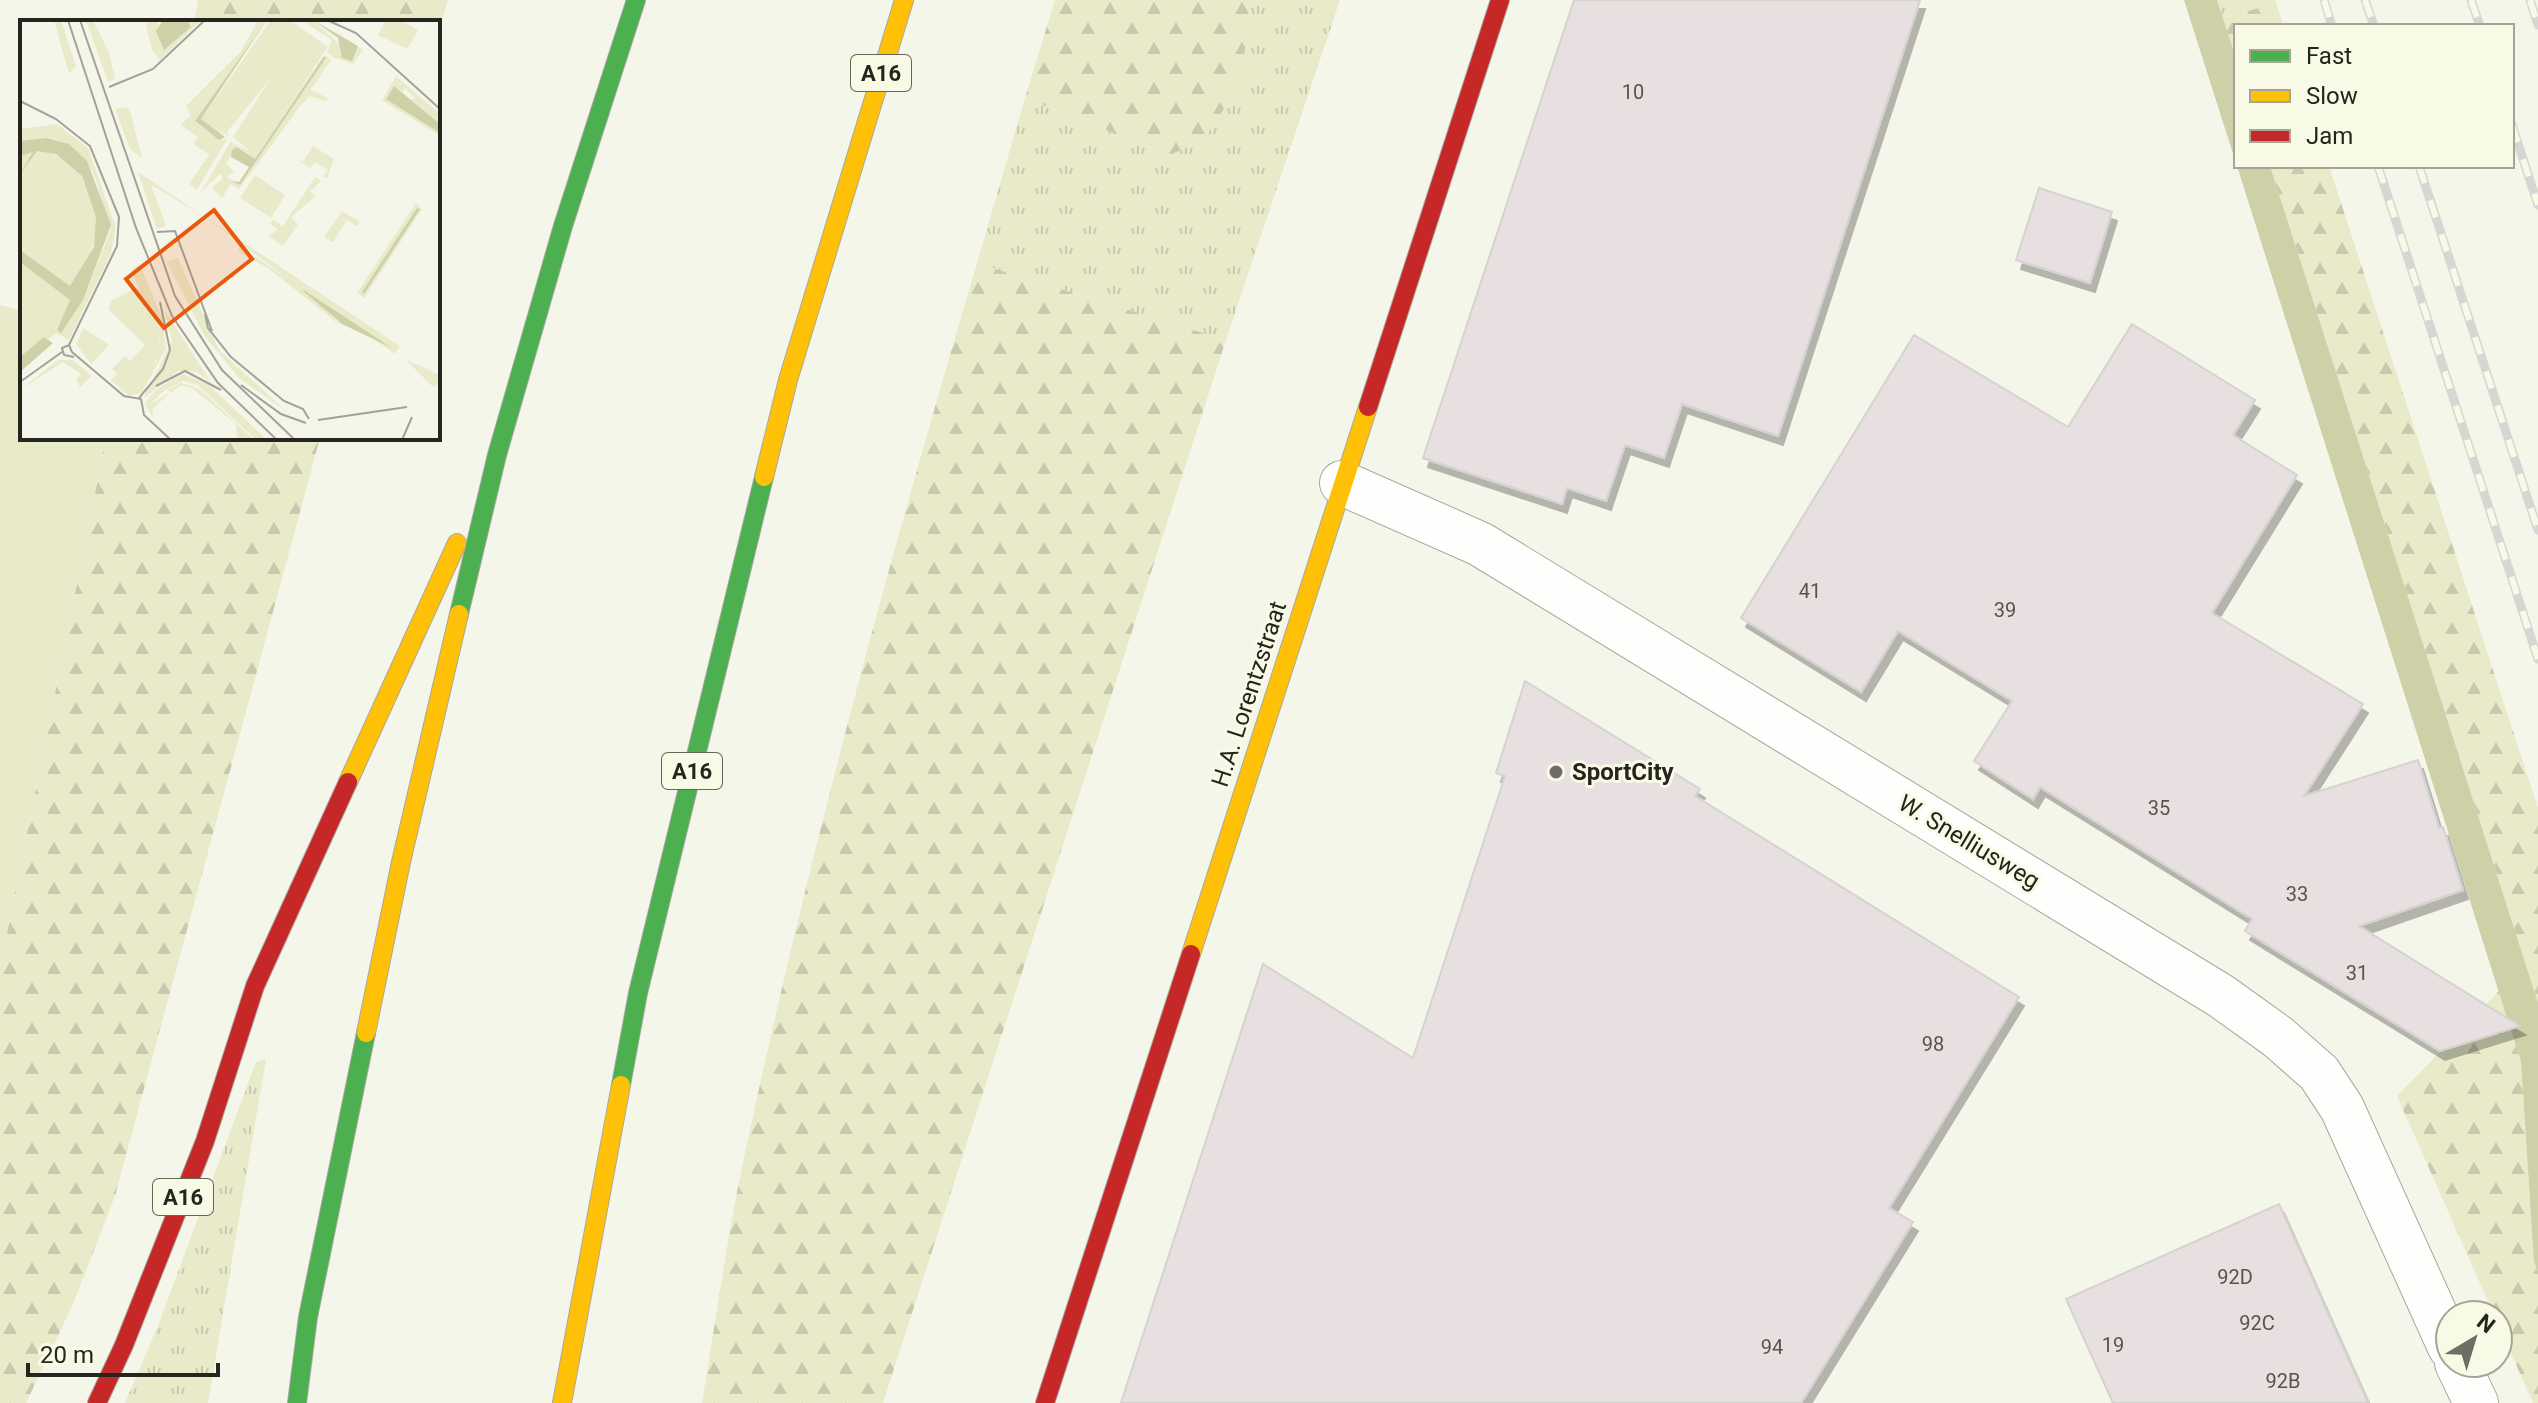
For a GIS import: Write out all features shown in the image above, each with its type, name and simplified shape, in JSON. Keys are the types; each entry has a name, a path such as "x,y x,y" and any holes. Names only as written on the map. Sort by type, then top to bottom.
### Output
{"main road":[{"name":"A16","path":"297,1403 308,1317 401,862 497,455 563,226 636,0"},
{"name":"A16","path":"562,1403 638,993 788,380 904,0"},
{"name":"H.A. Lorentzstraat","path":"1045,1403 1500,0"},
{"name":"A16","path":"97,1403 124,1345 205,1141 255,986 497,455"}],"street":[{"name":"W. Snelliusweg","path":"1342,483 1480,544 2221,996 2278,1037 2319,1073 2342,1108 2434,1312"},
{"path":"2465,1379 2476,1403"}],"green space":[{"path":"198,0 448,0 440,26 440,20 194,20"},
{"path":"1055,0 1252,0 1240,84 1203,141 1169,155 1025,98"},
{"path":"1252,0 1340,0 1226,340 977,263 1025,98 1169,155"},
{"path":"2217,0 2275,0 2276,3 2223,18"},
{"path":"2276,3 2283,24 2234,24 2234,52 2223,18"},
{"path":"2271,168 2330,168 2538,808 2538,1003"},
{"path":"977,263 1226,340 883,1403 702,1403 739,1184 796,929 882,595"},
{"path":"0,305 20,310 20,440 106,440 0,968"},
{"path":"106,440 319,440 115,1196 73,1304 26,1403 0,1403 0,968"},
{"path":"2499,991 2521,1062 2534,1262 2538,1271 2538,1403 2533,1403 2514,1360 2514,1299 2487,1299 2397,1096"},
{"path":"266,1059 208,1403 125,1403 159,1323 256,1062"}],"shaded area":[{"path":"2184,0 2217,0 2234,52 2234,157"},
{"path":"2238,168 2271,168 2538,1003 2538,1271 2534,1262 2521,1062"}],"building":[{"path":"1574,0 1920,0 1778,436 1682,404 1664,458 1625,445 1606,501 1567,488 1562,504 1423,458"},
{"path":"2039,188 2112,212 2090,283 2016,260"},
{"path":"2132,324 2255,400 2233,435 2297,475 2212,613 2363,704 2304,796 2418,760 2463,890 2359,926 2520,1026 2440,1051 2245,931 2252,919 2040,787 2033,799 1974,761 2012,701 1898,631 1861,692 1741,618 1914,335 2068,427"},
{"path":"1525,681 1700,789 1695,796 2019,997 1889,1208 1913,1222 1801,1403 1121,1403 1263,964 1413,1058 1505,776 1496,773"},
{"path":"2279,1204 2368,1403 2113,1403 2066,1299"}],"railway":[{"path":"2324,0 2331,24"},
{"path":"2365,0 2373,24"},
{"path":"2471,0 2479,24"},
{"path":"2530,0 2538,25"},
{"path":"2514,131 2538,205"},
{"path":"2379,168 2538,659"},
{"path":"2420,168 2538,530"}],"traffic: fast":[{"path":"459,614 497,455 563,226 636,0"},
{"path":"621,1085 638,993 764,477"},
{"path":"297,1403 308,1317 366,1033"}],"traffic: slow":[{"path":"764,477 788,380 904,0"},
{"path":"1191,954 1368,407"},
{"path":"348,782 457,543"},
{"path":"366,1033 401,862 459,614"},
{"path":"562,1403 621,1085"}],"traffic: jam":[{"path":"1368,407 1500,0"},
{"path":"97,1403 124,1345 205,1141 255,986 348,782"},
{"path":"1045,1403 1191,954"}],"place":[{"name":"SportCity","path":"1556,772"}]}
